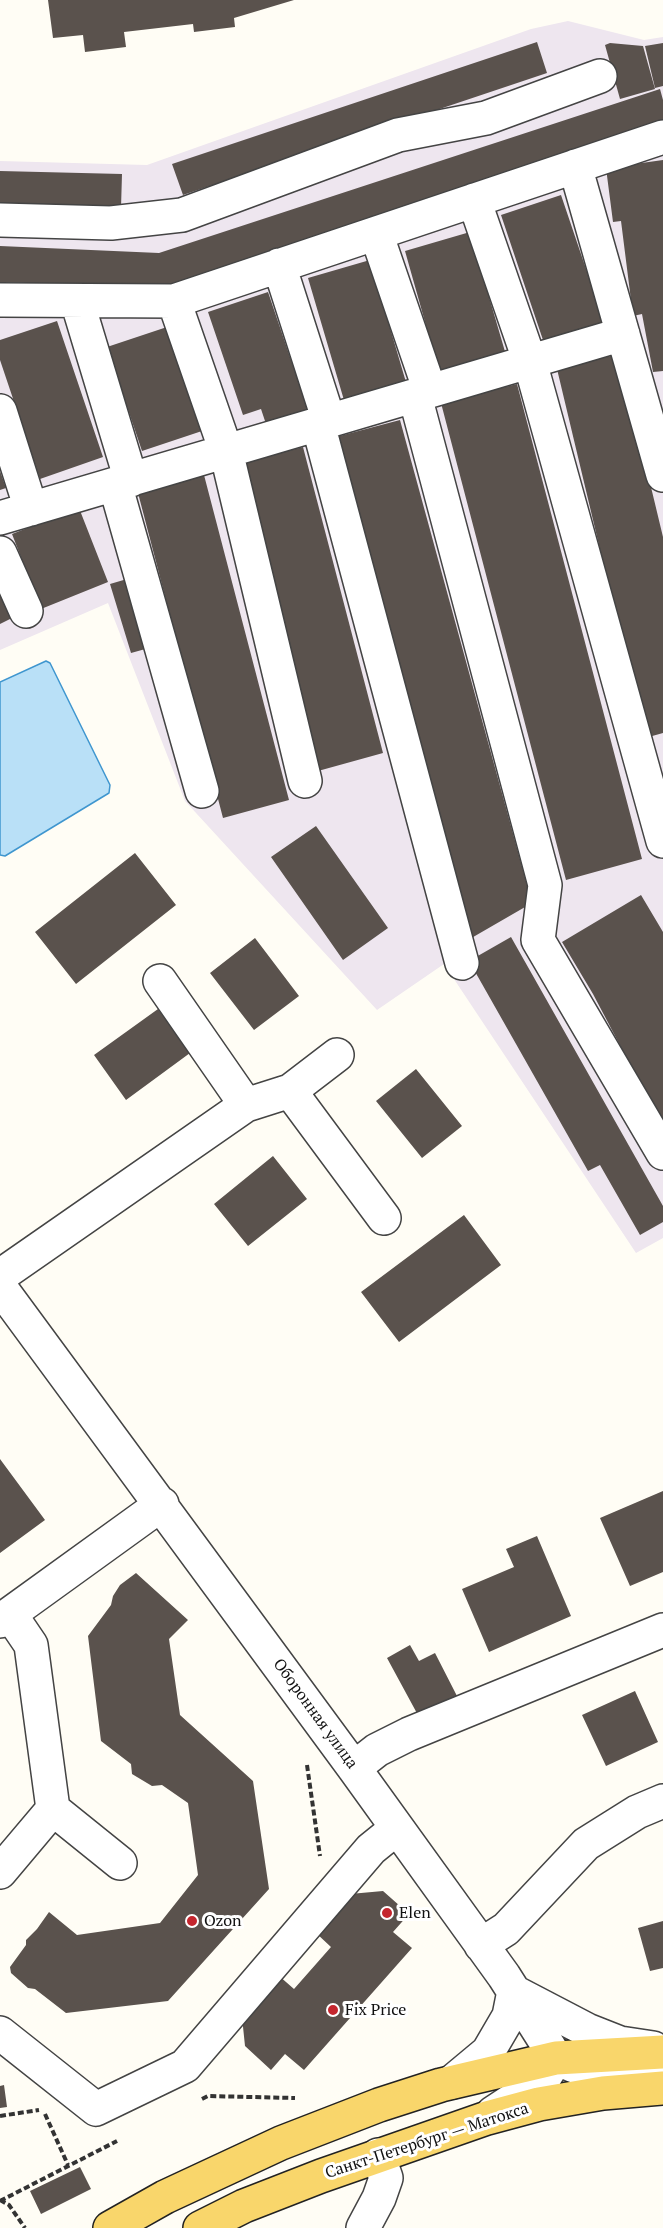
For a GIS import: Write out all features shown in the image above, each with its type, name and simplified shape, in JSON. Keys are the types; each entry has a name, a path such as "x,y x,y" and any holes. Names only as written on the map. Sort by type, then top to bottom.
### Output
{"main road":[{"path":"110,2228 165,2197 281,2143 379,2105 452,2082 556,2058 663,2050"},
{"name":"Санкт-Петербург — Матокса","path":"200,2228 244,2206 378,2155 487,2118 538,2104 603,2093 663,2088"}],"street":[{"path":"0,220 111,223 182,215 398,135 486,118 600,76"},
{"path":"0,300 174,301 663,136"},
{"path":"575,166 663,475"},
{"path":"474,200 530,362 654,773 663,841"},
{"path":"376,233 422,393 545,885 538,939 663,1152"},
{"path":"279,265 323,422 462,963"},
{"path":"77,301 202,791"},
{"path":"174,301 226,451 305,781"},
{"path":"0,518 622,334"},
{"path":"0,411 31,509"},
{"path":"0,553 26,611"},
{"path":"160,981 246,1106"},
{"path":"0,1276 246,1106 290,1091 337,1055"},
{"path":"290,1091 384,1218"},
{"name":"Оборонная улица","path":"0,1287 162,1504 354,1768 514,1991 556,2058"},
{"path":"120,1863 53,1809 31,1644 5,1617 162,1504"},
{"path":"354,1768 377,1750 409,1734 663,1630"},
{"path":"481,1946 506,1929 586,1845 637,1812 663,1801"},
{"path":"0,1872 53,1809"},
{"path":"0,2033 96,2109 185,2066 371,1849 397,1828"},
{"path":"452,2082 488,2052 509,2016 514,1991 587,2031 620,2043 663,2050"},
{"path":"487,2118 543,2080 556,2058 574,2066 595,2069 645,2068 663,2072"},
{"path":"363,2228 380,2198 386,2178 378,2155"}],"path":[{"path":"306,1755 326,1901"},
{"path":"198,2101 208,2096 301,2098"},
{"path":"0,2116 43,2109"},
{"path":"0,2200 118,2140"},
{"path":"0,2200 9,2205 25,2228"}],"shaded area":[{"path":"568,21 644,40 663,37 663,1238 636,1253 444,964 377,1010 185,801 108,603 0,650 0,161 147,165 531,29"}],"water":[{"path":"46,661 50,663 110,785 109,793 5,856 0,855 0,682"}],"building":[{"path":"48,0 294,0 234,18 235,27 194,32 193,24 124,32 126,47 85,52 83,35 53,38"},
{"path":"537,42 547,73 183,195 172,164"},
{"path":"610,43 643,46 655,89 620,99 605,45"},
{"path":"663,43 663,86 655,88 645,46"},
{"path":"660,89 663,100 663,123 163,288 0,282 0,246 159,253"},
{"path":"663,160 663,371 653,372 642,314 633,316 621,221 613,222 606,168"},
{"path":"0,171 122,174 121,208 0,204"},
{"path":"561,195 605,325 545,346 501,215"},
{"path":"470,232 506,355 440,375 405,251"},
{"path":"370,260 408,389 346,407 308,278"},
{"path":"268,292 310,416 268,430 261,409 243,415 208,312"},
{"path":"57,321 103,457 40,479 0,360 0,340"},
{"path":"170,326 205,430 142,451 107,347"},
{"path":"619,354 663,537 663,733 645,738 557,369"},
{"path":"517,384 642,859 566,880 441,403"},
{"path":"400,420 532,903 468,940 332,438"},
{"path":"303,447 383,753 318,771 237,464"},
{"path":"0,471 6,488 0,490"},
{"path":"204,475 289,800 223,818 138,493"},
{"path":"79,508 108,582 41,609 12,534"},
{"path":"127,579 149,648 131,653 110,584"},
{"path":"0,591 12,618 0,624"},
{"path":"316,826 388,928 343,960 271,857"},
{"path":"135,853 176,905 76,984 35,932"},
{"path":"641,895 663,932 663,1127 593,994 562,942"},
{"path":"511,937 663,1206 663,1222 640,1235 600,1165 588,1171 469,961"},
{"path":"255,938 299,996 254,1030 210,973"},
{"path":"158,1009 190,1053 126,1100 94,1055"},
{"path":"416,1069 462,1126 422,1158 376,1101"},
{"path":"273,1156 307,1199 248,1246 214,1204"},
{"path":"464,1215 501,1265 399,1342 361,1292"},
{"path":"0,1459 45,1520 0,1553"},
{"path":"663,1491 663,1572 630,1586 600,1518"},
{"path":"537,1536 571,1616 489,1652 462,1589 514,1567 506,1549"},
{"path":"136,1573 188,1620 169,1639 180,1715 253,1781 269,1889 168,2001 66,2013 35,1989 28,1988 11,1973 10,1967 26,1945 26,1940 49,1912 77,1935 160,1923 198,1875 188,1803 162,1785 152,1786 132,1774 131,1764 101,1741 88,1636 111,1605 113,1596 120,1585"},
{"path":"410,1645 419,1661 435,1653 457,1696 419,1717 387,1658"},
{"path":"635,1691 658,1742 606,1766 582,1715"},
{"path":"383,1891 409,1914 393,1932 412,1948 304,2070 285,2054 271,2070 245,2046 242,2017 278,1975 294,1989 331,1947 316,1933 350,1894"},
{"path":"663,1921 663,1968 650,1971 638,1928"},
{"path":"4,2085 7,2107 0,2108 0,2086"},
{"path":"80,2167 91,2189 41,2214 30,2191"}],"place":[{"name":"Elen","path":"387,1913"},
{"name":"Ozon","path":"192,1921"},
{"name":"Fix Price","path":"333,2010"}]}
